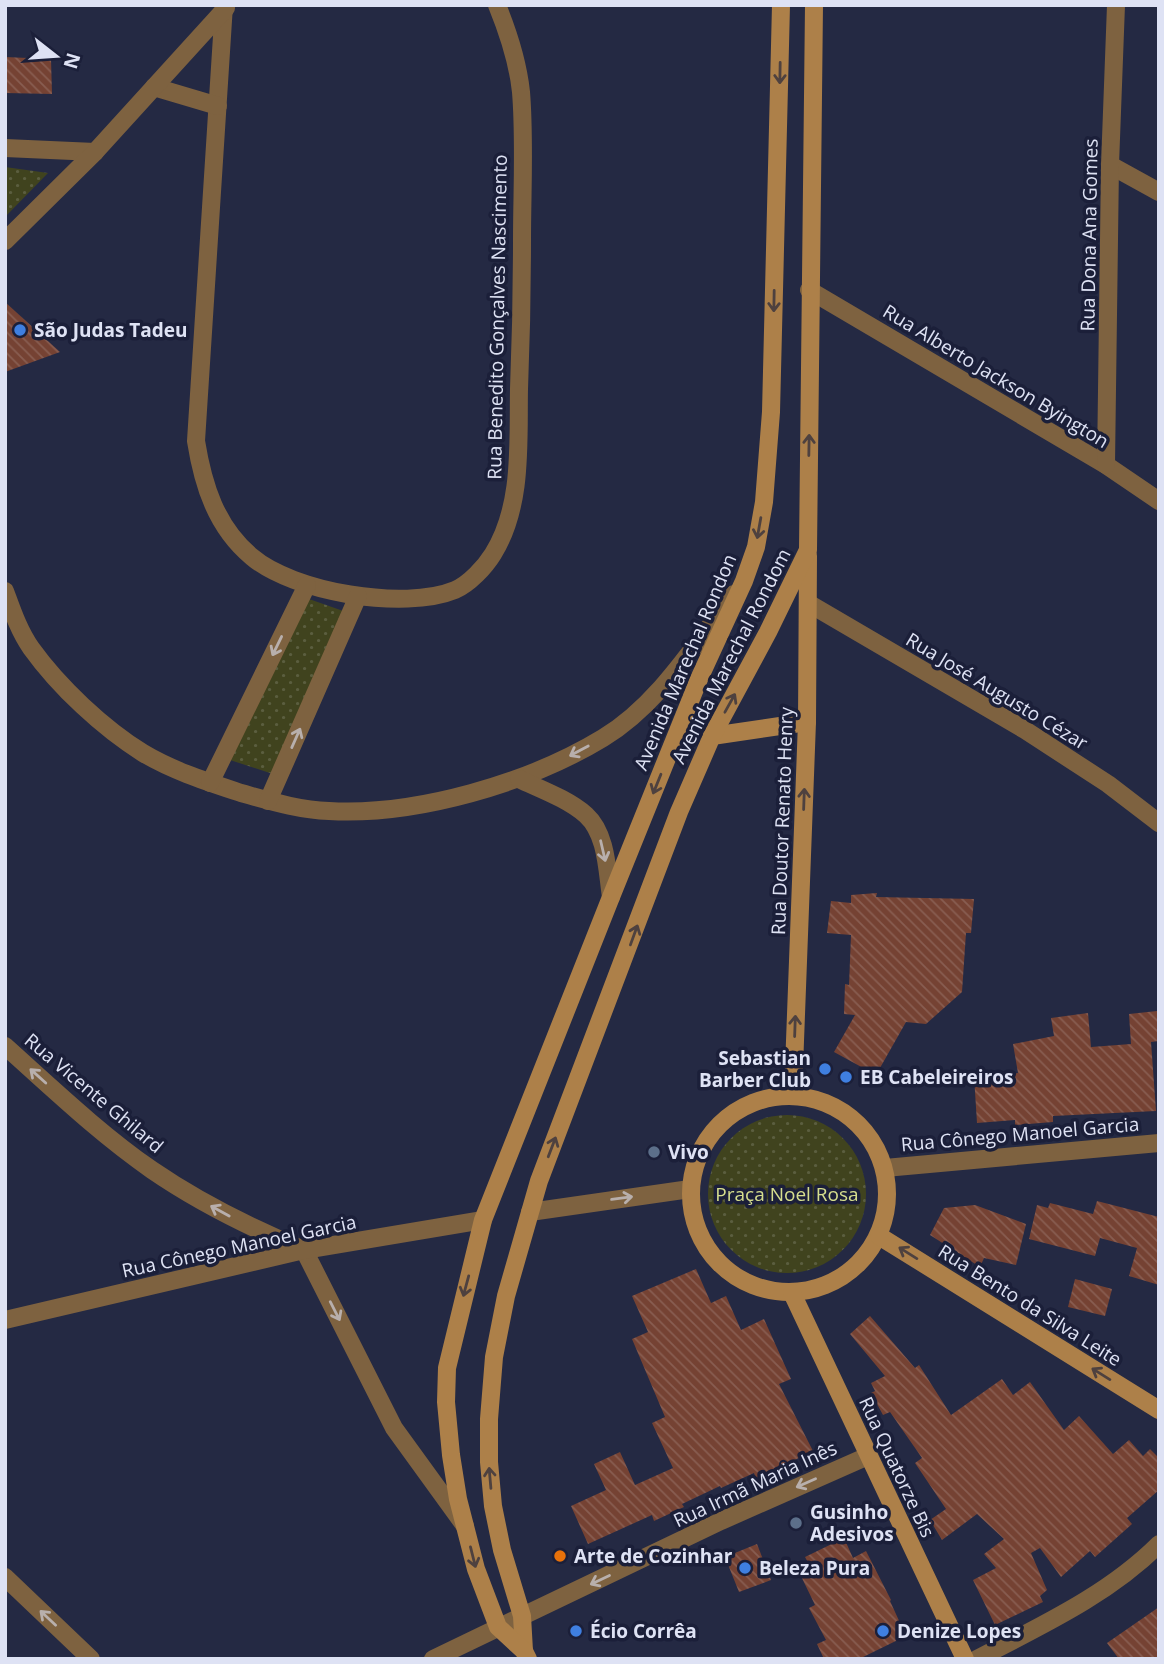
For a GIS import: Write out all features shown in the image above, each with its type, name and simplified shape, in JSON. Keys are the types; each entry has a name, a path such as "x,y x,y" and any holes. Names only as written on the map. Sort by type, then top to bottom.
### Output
{"main road":[{"name":"Avenida Marechal Rondon","path":"498,1627 482,1589 450,1455 446,1402 447,1368 483,1220 699,679 756,547 764,502 771,412 781,5"},
{"name":"Avenida Marechal Rondom","path":"526,1655 522,1616 502,1550 493,1506 489,1462 494,1357 506,1296 539,1181 674,825 712,736 763,642 808,550 814,5"},
{"name":"Rua Doutor Renato Henry","path":"793,1094 807,722 808,550"},
{"path":"712,736 807,722"},
{"path":"793,1094 824,1101 851,1116 872,1139 885,1168 888,1202 879,1236 858,1265 827,1285 792,1293 764,1290 739,1280 718,1264 702,1242 692,1216 690,1189 696,1159 712,1132 734,1111 762,1098 793,1094"},
{"name":"Rua Bento da Silva Leite","path":"879,1236 1159,1410"},
{"name":"Rua Quatorze Bis","path":"792,1293 965,1659"},
{"path":"498,1627 526,1655"}],"street":[{"name":"Rua Benedito Gonçalves Nascimento","path":"225,7 196,441 201,473 211,505 228,531 252,558 281,575 307,585 358,596 399,600 456,590 475,575 493,554 514,498 518,462 522,306 521,91 508,31 497,5"},
{"name":"Rua Dona Ana Gomes","path":"1106,466 1110,165 1116,5"},
{"path":"5,241 95,152 225,7"},
{"path":"154,87 218,106"},
{"path":"5,148 95,152"},
{"path":"1110,165 1159,192"},
{"name":"Rua Alberto Jackson Byington","path":"809,290 1106,466 1159,501"},
{"path":"5,591 13,614 31,648 66,690 143,753 209,783 268,801 303,808 356,811 406,807 519,779 563,760 604,737 637,713 673,674 744,580"},
{"path":"209,783 307,585"},
{"path":"268,801 358,596"},
{"name":"Rua José Augusto Cézar","path":"808,603 1025,730 1157,817"},
{"path":"519,779 587,816 600,838 611,897"},
{"name":"Rua Vicente Ghilard","path":"5,1046 109,1138 152,1170 255,1230 304,1250"},
{"name":"Rua Cônego Manoel Garcia","path":"885,1168 1159,1143"},
{"path":"530,1212 690,1189"},
{"name":"Rua Cônego Manoel Garcia","path":"5,1320 304,1250 483,1220"},
{"path":"304,1250 394,1428 465,1526"},
{"name":"Rua Irmã Maria Inês","path":"433,1659 721,1521 868,1456"},
{"path":"977,1659 1048,1622 1112,1583 1159,1544"},
{"path":"5,1577 92,1659"}],"green space":[{"path":"5,167 48,173 5,217"},
{"path":"309,599 349,613 276,775 230,760"},
{"name":"Praça Noel Rosa","path":"787,1115 817,1121 843,1138 860,1164 866,1194 860,1224 843,1250 817,1267 787,1273 757,1267 731,1250 714,1224 708,1194 714,1164 731,1138 757,1121"}],"building":[{"path":"5,57 51,59 52,94 5,93"},
{"name":"São Judas Tadeu","path":"5,302 60,352 5,372"},
{"path":"877,893 876,897 974,899 971,933 966,933 962,992 926,1024 906,1022 876,1075 834,1052 855,1015 844,1014 845,984 849,985 851,935 827,933 831,901 851,903 851,895"},
{"path":"1157,1011 1159,1041 1151,1042 1156,1111 1053,1116 1053,1122 1015,1125 1015,1120 977,1123 974,1076 1018,1073 1013,1044 1054,1036 1051,1018 1088,1013 1091,1047 1131,1044 1129,1014"},
{"path":"1097,1201 1159,1217 1159,1285 1129,1276 1137,1248 1100,1238 1095,1256 1029,1239 1037,1205 1048,1208 1050,1203 1093,1214"},
{"path":"975,1205 1026,1224 1016,1265 984,1258 980,1267 930,1235 944,1208"},
{"path":"696,1269 711,1303 726,1296 741,1330 764,1319 791,1379 779,1384 813,1451 756,1479 754,1473 721,1488 720,1486 654,1521 652,1515 588,1544 571,1506 606,1490 594,1464 620,1452 635,1485 673,1468 652,1423 665,1417 632,1339 648,1332 632,1296"},
{"path":"1075,1279 1112,1289 1105,1316 1068,1307"},
{"path":"870,1316 915,1368 919,1365 951,1415 1002,1379 1013,1395 1030,1382 1064,1430 1079,1416 1113,1454 1129,1440 1143,1456 1150,1449 1159,1458 1159,1490 1127,1518 1132,1524 1095,1557 1090,1551 1061,1577 1040,1548 1031,1553 1047,1590 1040,1596 1043,1602 995,1625 973,1580 996,1568 984,1554 1004,1539 977,1514 942,1540 930,1520 946,1509 915,1463 922,1458 890,1412 883,1415 871,1393 875,1391 871,1383 885,1376 850,1334"},
{"path":"844,1538 853,1558 866,1551 906,1636 859,1659 824,1659 817,1644 826,1640 809,1608 815,1605 800,1574 811,1568 805,1557"},
{"path":"757,1544 771,1580 739,1592 725,1557"},
{"path":"1159,1607 1159,1659 1119,1659 1107,1643"}],"place":[{"name":"São Judas Tadeu","path":"20,330"},
{"name":"Sebastian Barber Club","path":"825,1069"},
{"name":"EB Cabeleireiros","path":"846,1077"},
{"name":"Vivo","path":"654,1152"},
{"name":"Gusinho Adesivos","path":"796,1523"},
{"name":"Arte de Cozinhar","path":"560,1556"},
{"name":"Beleza Pura","path":"745,1568"},
{"name":"Écio Corrêa","path":"576,1631"},
{"name":"Denize Lopes","path":"883,1631"}]}
